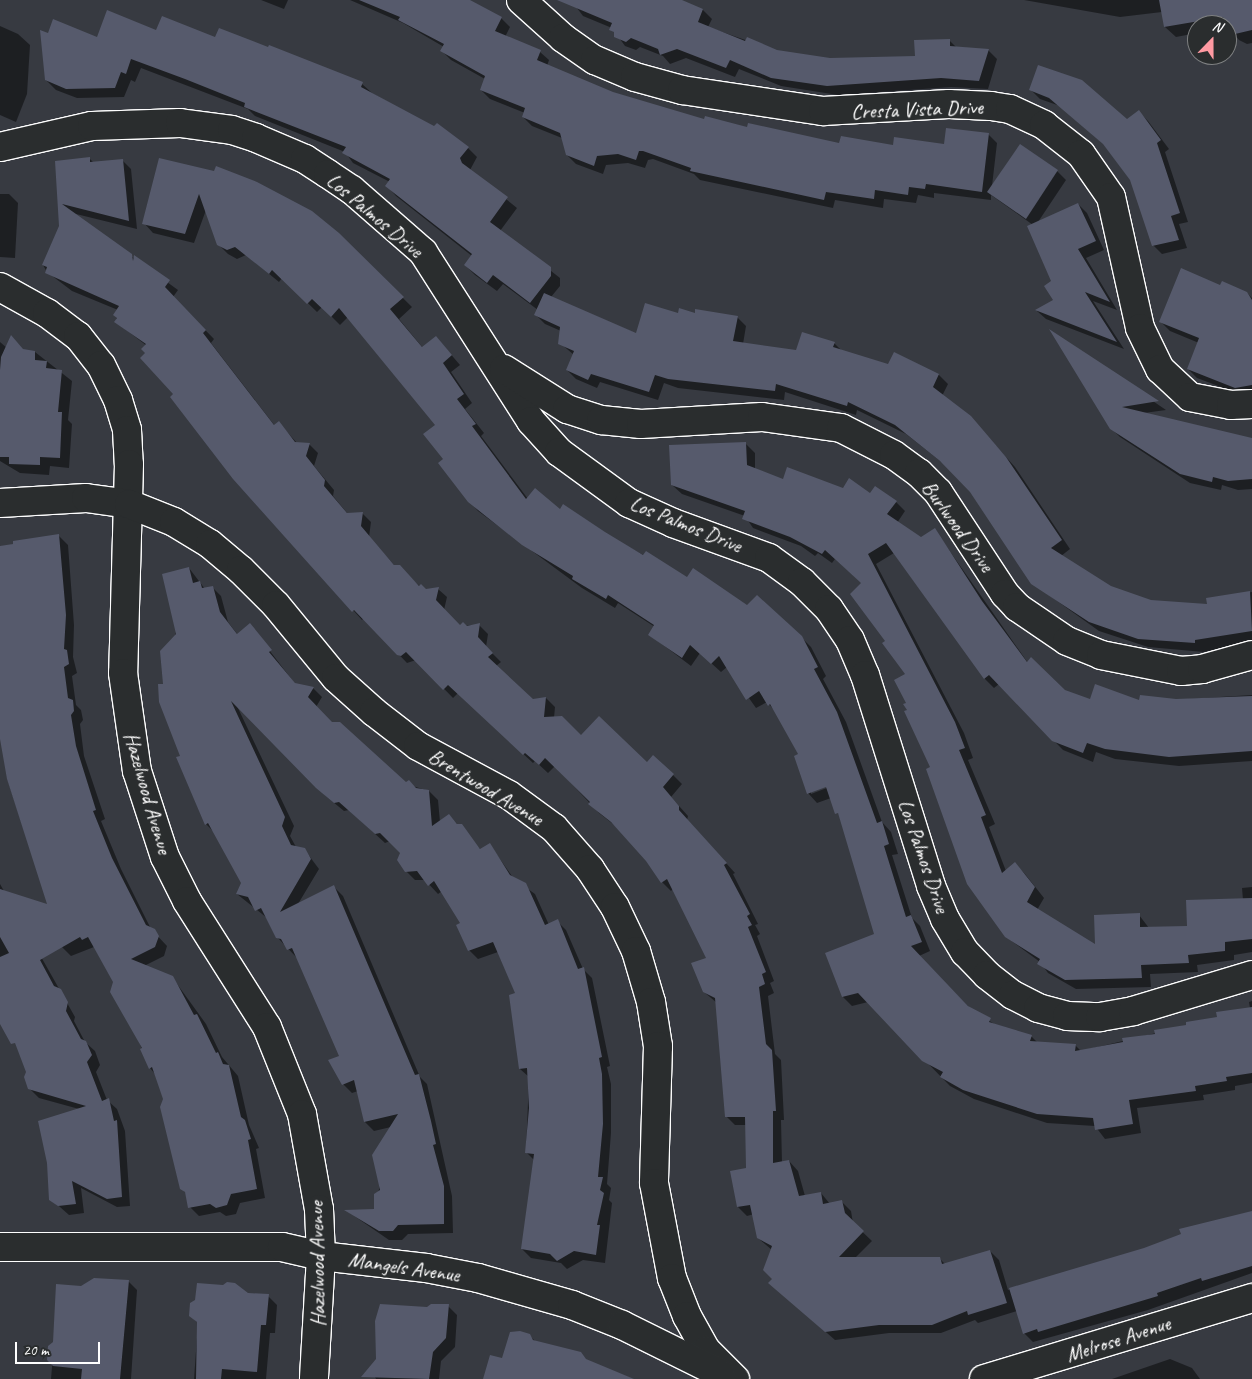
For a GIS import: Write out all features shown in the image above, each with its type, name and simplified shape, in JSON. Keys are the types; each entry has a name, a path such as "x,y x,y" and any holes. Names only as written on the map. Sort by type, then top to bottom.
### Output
{"street":[{"name":"Cresta Vista Drive","path":"521,0 563,38 595,60 634,77 682,90 823,111 949,104 991,106 1010,109 1044,125 1081,154 1111,197 1140,328 1160,369 1190,397 1231,405 1252,404"},
{"name":"Los Palmos Drive","path":"0,147 92,126 180,123 232,130 278,147 305,159 352,190 423,252 531,421 559,452 594,480 629,503 673,523 769,558 802,582 829,609 850,640 865,675 931,886 945,919 965,952 987,975 1038,1008 1067,1016 1100,1017 1133,1011 1252,975"},
{"name":"Hazelwood Avenue","path":"0,287 47,312 70,330 101,365 118,400 127,430 129,504 122,623 123,673 137,771 166,857 187,901 255,1006 287,1071 302,1114 312,1161 319,1209 321,1256 314,1379"},
{"name":"Burlwood Drive","path":"486,353 536,393 566,409 601,420 641,424 762,417 841,428 894,455 918,473 943,500 1005,594 1017,607 1067,641 1101,655 1181,671 1202,669 1252,655"},
{"name":"Brentwood Avenue","path":"0,503 86,498 129,504 174,522 210,544 276,604 336,678 374,712 418,746 509,795 554,828 590,869 616,907 636,951 651,1002 658,1046 654,1183 672,1278 687,1316 706,1350 735,1379"},
{"name":"Mangels Avenue","path":"0,1247 282,1247 321,1256 426,1268 526,1291 622,1325 728,1379"},
{"name":"Melrose Avenue","path":"984,1379 1252,1298"}],"building":[{"path":"359,0 470,0 502,17 495,31 541,50 537,60 613,92 704,119 705,116 747,127 748,123 839,143 841,136 893,145 894,137 944,144 946,128 989,133 982,192 926,184 925,189 909,187 908,195 875,190 874,199 826,192 824,200 690,171 691,168 643,151 639,151 636,160 618,154 597,156 594,166 566,155 560,133 522,117 525,108 480,90 485,76 440,51 444,44 398,20 400,17"},
{"path":"557,0 682,0 703,9 698,22 745,41 747,37 777,50 830,58 915,56 914,40 950,39 950,46 989,49 979,81 941,78 827,86 771,78 730,60 726,68 677,49 660,55 658,49 631,38 626,42 614,37 614,32 609,30 612,23"},
{"path":"1159,0 1252,0 1252,30 1237,34 1237,15 1187,15 1187,23 1164,27"},
{"path":"107,10 156,30 162,16 215,37 219,28 268,47 269,45 363,82 361,87 434,126 437,123 469,147 460,158 462,163 508,197 490,222 551,267 551,276 530,303 493,275 487,283 464,265 472,254 385,186 390,179 342,153 346,147 244,107 245,103 185,79 131,59 126,74 121,72 115,88 66,89 45,80 40,30 48,33 53,19 97,37"},
{"path":"1038,65 1082,80 1127,119 1139,110 1161,140 1157,143 1180,213 1171,216 1179,240 1152,246 1130,180 1103,144 1049,98 1029,90"},
{"path":"1020,144 1058,170 1026,219 987,192"},
{"path":"90,157 90,162 123,159 129,221 62,204 132,254 133,261 134,255 170,280 165,287 206,330 203,333 274,425 279,421 295,442 310,443 306,456 325,480 324,486 347,513 363,512 361,526 394,565 400,565 419,586 421,584 426,589 439,587 436,600 460,625 463,622 467,626 480,623 478,637 493,653 488,657 533,699 546,697 544,717 562,716 581,735 599,716 647,762 653,755 674,774 663,787 679,806 679,810 727,863 724,865 750,914 747,916 752,925 748,927 766,972 762,974 765,984 759,987 766,1044 772,1050 776,1111 773,1111 773,1163 789,1160 799,1196 821,1192 823,1204 842,1200 845,1213 864,1231 839,1257 940,1257 942,1264 990,1250 1007,1303 968,1315 967,1311 932,1325 879,1325 825,1332 768,1283 772,1279 763,1270 772,1246 757,1238 750,1205 737,1207 730,1171 746,1168 745,1117 725,1117 715,998 703,992 691,963 706,958 667,879 661,883 646,861 611,822 588,804 590,802 545,758 539,765 525,753 523,755 448,685 443,690 406,652 401,656 397,655 354,610 352,612 233,479 170,397 173,394 140,358 145,353 141,349 146,344 114,322 117,318 113,315 119,306 45,273 47,267 42,265 59,226 55,161"},
{"path":"159,158 214,171 216,166 257,182 312,211 339,233 404,297 390,309 422,347 436,336 452,355 443,363 464,394 457,399 476,424 472,426 526,499 535,488 560,509 563,504 643,555 646,551 687,577 693,568 747,605 757,595 802,636 818,667 814,669 837,712 877,823 882,821 889,844 884,846 906,917 911,915 922,942 911,946 968,1006 991,1018 989,1022 1032,1035 1030,1041 1076,1044 1075,1051 1123,1042 1122,1038 1155,1034 1154,1030 1186,1025 1186,1022 1217,1017 1216,1012 1252,1007 1252,1073 1226,1077 1227,1081 1195,1086 1196,1091 1129,1100 1133,1124 1095,1130 1093,1118 1037,1114 963,1090 940,1077 943,1072 922,1061 858,993 842,997 825,953 874,934 838,813 835,814 826,787 807,794 794,756 798,754 770,704 768,706 759,691 746,700 719,656 711,664 690,645 682,658 648,635 654,625 608,595 606,599 572,579 573,576 522,545 468,502 438,463 443,459 423,434 435,425 339,308 331,317 312,299 307,304 272,270 269,274 235,247 227,250 217,245 199,194 185,234 142,224"},
{"path":"1078,203 1096,241 1078,249 1110,302 1085,292 1117,342 1035,310 1053,300 1044,286 1051,281 1027,226"},
{"path":"1181,268 1220,285 1222,281 1247,292 1252,300 1252,385 1235,388 1187,369 1199,338 1159,322"},
{"path":"544,293 636,333 645,303 678,313 679,308 695,313 695,309 738,316 733,341 796,350 802,332 835,342 833,347 888,364 894,352 939,374 933,387 971,416 1006,457 1062,540 1051,548 1111,586 1151,600 1207,604 1206,598 1250,591 1252,631 1195,640 1195,643 1138,639 1089,622 1031,584 970,492 940,461 895,425 848,402 847,406 776,384 775,391 668,379 655,375 649,392 591,374 588,380 566,370 574,351 558,344 560,327 534,315"},
{"path":"1049,329 1159,401 1122,407 1252,438 1252,479 1228,481 1213,477 1212,482 1180,474 1110,429"},
{"path":"11,335 23,349 35,351 35,360 47,361 46,368 62,370 58,412 62,412 60,458 40,457 40,465 9,464 9,457 0,457 1,357"},
{"path":"746,442 747,465 783,479 787,467 843,488 849,478 870,493 875,486 897,501 887,514 921,537 935,528 982,601 1027,662 1031,657 1065,690 1090,699 1095,684 1139,700 1140,695 1176,699 1252,696 1252,751 1169,757 1105,749 1087,743 1083,753 1052,741 989,675 984,679 886,543 868,554 955,722 965,748 959,750 986,815 981,817 1002,873 1015,862 1035,887 1027,902 1095,944 1094,915 1140,913 1140,927 1187,926 1186,900 1252,898 1252,939 1225,942 1225,951 1188,955 1189,963 1141,965 1142,978 1065,980 1037,964 1040,959 1005,937 967,884 926,769 930,767 904,711 907,710 903,704 906,703 894,680 905,674 882,643 885,641 850,594 861,583 825,550 822,554 790,537 742,519 745,511 671,485 669,445"},
{"path":"59,534 66,615 64,649 67,650 69,664 64,667 68,698 73,700 74,711 71,715 76,746 96,810 93,811 112,858 146,925 155,929 159,936 155,947 131,959 173,976 194,1015 197,1014 216,1053 218,1052 223,1064 229,1065 241,1117 245,1120 251,1139 248,1140 257,1189 231,1194 227,1205 216,1208 210,1204 188,1208 185,1192 180,1189 160,1107 163,1099 152,1067 149,1069 140,1049 142,1048 110,992 113,982 88,937 82,940 80,937 40,960 54,986 61,989 68,1002 66,1011 81,1039 86,1041 92,1055 87,1062 102,1101 109,1098 114,1121 117,1120 122,1197 107,1199 72,1181 76,1204 58,1206 49,1200 47,1163 38,1121 86,1106 28,1089 24,1077 26,1072 15,1043 11,1044 0,1024 0,957 9,953 0,937 0,889 47,904 7,779 0,739 0,546 13,544 13,541"},
{"path":"189,567 193,583 200,581 202,588 213,586 220,612 237,634 250,623 272,650 269,652 295,683 314,687 308,697 332,722 340,722 406,782 409,780 416,788 429,790 432,826 449,814 457,824 462,824 480,849 490,843 510,875 526,883 545,925 558,919 578,969 584,967 602,1057 599,1058 602,1074 603,1124 598,1177 603,1177 600,1190 604,1193 597,1225 600,1225 596,1255 574,1251 557,1261 550,1254 521,1249 534,1154 525,1153 529,1108 527,1068 519,1069 509,995 515,993 493,942 468,951 456,925 460,923 434,881 428,886 417,871 405,872 397,860 400,853 380,833 375,834 339,802 334,803 316,788 231,701 285,817 282,826 291,845 305,848 311,859 280,912 334,885 415,1075 419,1074 431,1121 436,1144 433,1145 444,1186 444,1224 398,1225 393,1231 379,1231 344,1210 374,1209 374,1194 380,1190 372,1155 398,1114 364,1122 354,1080 342,1085 328,1060 339,1056 292,948 287,950 281,939 276,938 261,908 255,911 248,897 236,894 241,883 208,823 205,825 176,757 180,756 159,702 158,684 163,684 160,651 176,634 162,574"},
{"path":"1252,1211 1252,1266 1202,1281 1201,1278 1157,1293 1158,1296 1038,1332 1037,1329 1023,1334 1009,1288 1144,1248 1181,1234 1179,1229"},
{"path":"94,1278 129,1280 120,1379 81,1379 82,1369 53,1366 47,1360 48,1346 53,1342 56,1284 81,1286"},
{"path":"227,1282 235,1283 248,1293 269,1294 266,1325 261,1325 257,1372 222,1369 221,1379 196,1379 197,1322 189,1316 190,1303 195,1300 197,1283 223,1285"},
{"path":"380,1304 427,1307 431,1304 449,1304 446,1338 433,1352 429,1379 361,1377 376,1359 375,1321"},
{"path":"520,1331 530,1334 533,1340 581,1352 586,1359 634,1379 483,1379 490,1355 502,1358 510,1332"}]}
